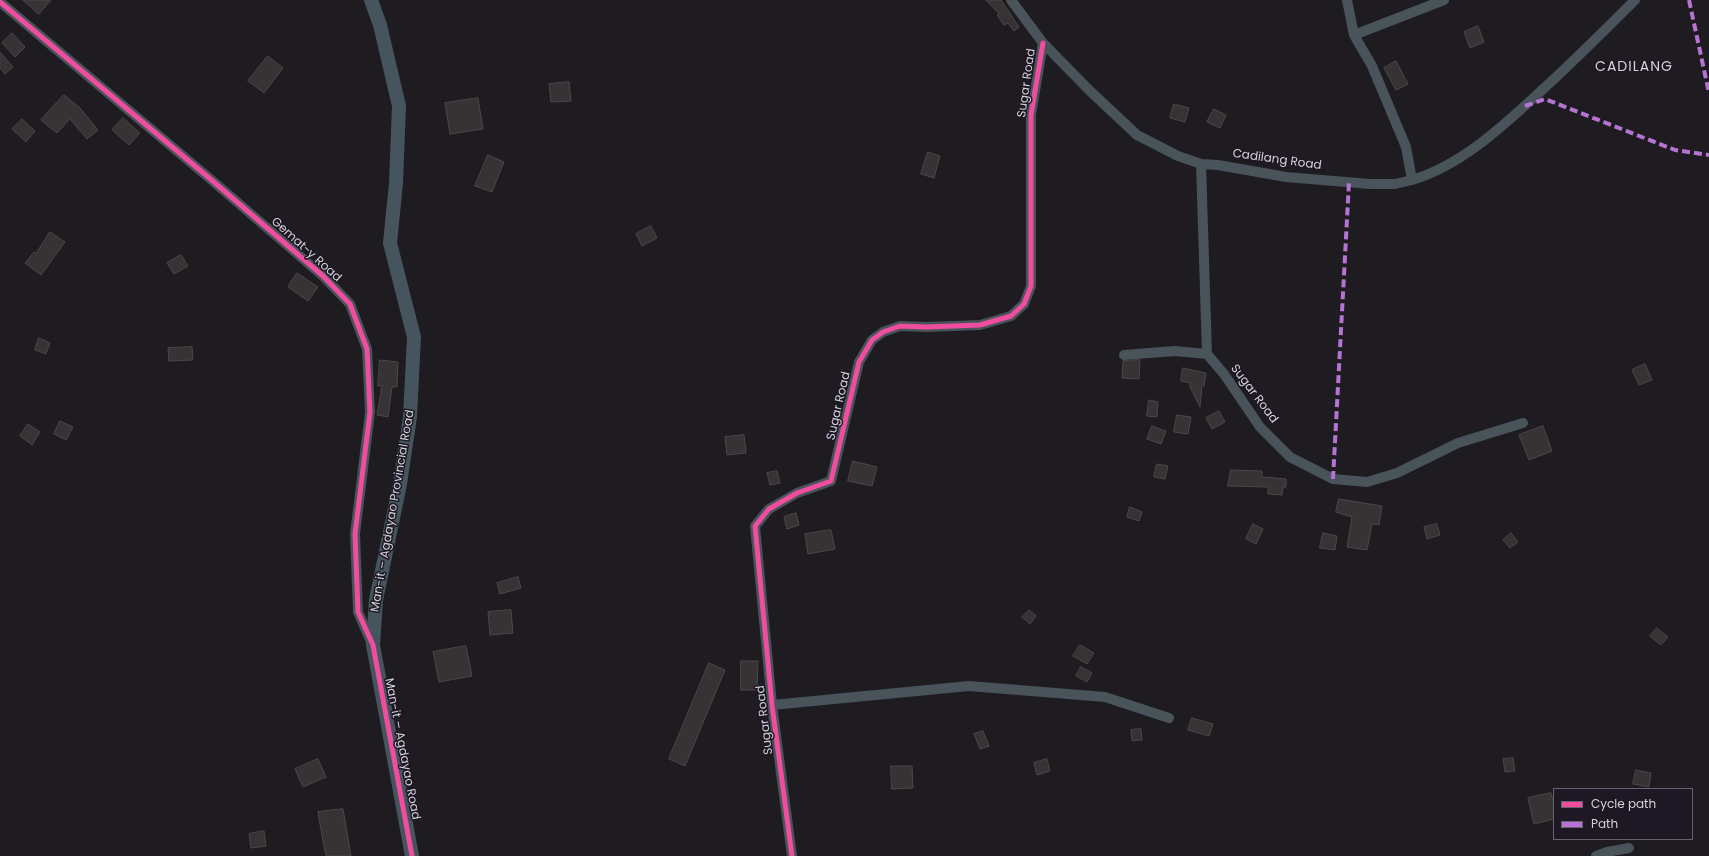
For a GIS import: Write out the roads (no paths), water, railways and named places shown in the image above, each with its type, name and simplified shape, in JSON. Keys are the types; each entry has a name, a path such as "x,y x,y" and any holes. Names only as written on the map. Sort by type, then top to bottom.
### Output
{"street":[{"name":"Man-it – Agdayao Provincial Road","path":"371,0 380,25 399,106 396,183 390,243 414,337 410,416 400,484 376,600 373,646"},
{"name":"Cadilang Road","path":"1011,0 1043,43 1136,135 1178,156 1201,164 1218,164 1286,177 1370,184 1395,184 1412,180 1430,174 1459,158 1494,133 1560,74 1635,0"},
{"path":"1347,0 1354,35 1372,66 1406,147 1412,180"},
{"path":"1354,35 1444,0"},
{"name":"Gemat-y Road","path":"0,2 323,276 350,304 367,349 370,412 355,534 358,612 373,646"},
{"name":"Sugar Road","path":"792,856 772,704 755,526 769,509 798,493 831,481 859,362 872,340 883,332 900,326 926,327 980,325 1011,316 1024,304 1031,286 1031,114 1043,43"},
{"path":"1124,355 1175,351 1207,354 1201,164"},
{"name":"Sugar Road","path":"1207,354 1224,374 1265,432 1290,456 1333,479 1367,482 1397,473 1458,443 1523,423"},
{"name":"Man-it – Agdayao Road","path":"373,646 412,856"},
{"path":"772,704 969,686 1105,696 1169,718"},
{"path":"1596,856 1606,852 1629,848"}],"district":[{"name":"CADILANG","path":"1634,67"}]}
